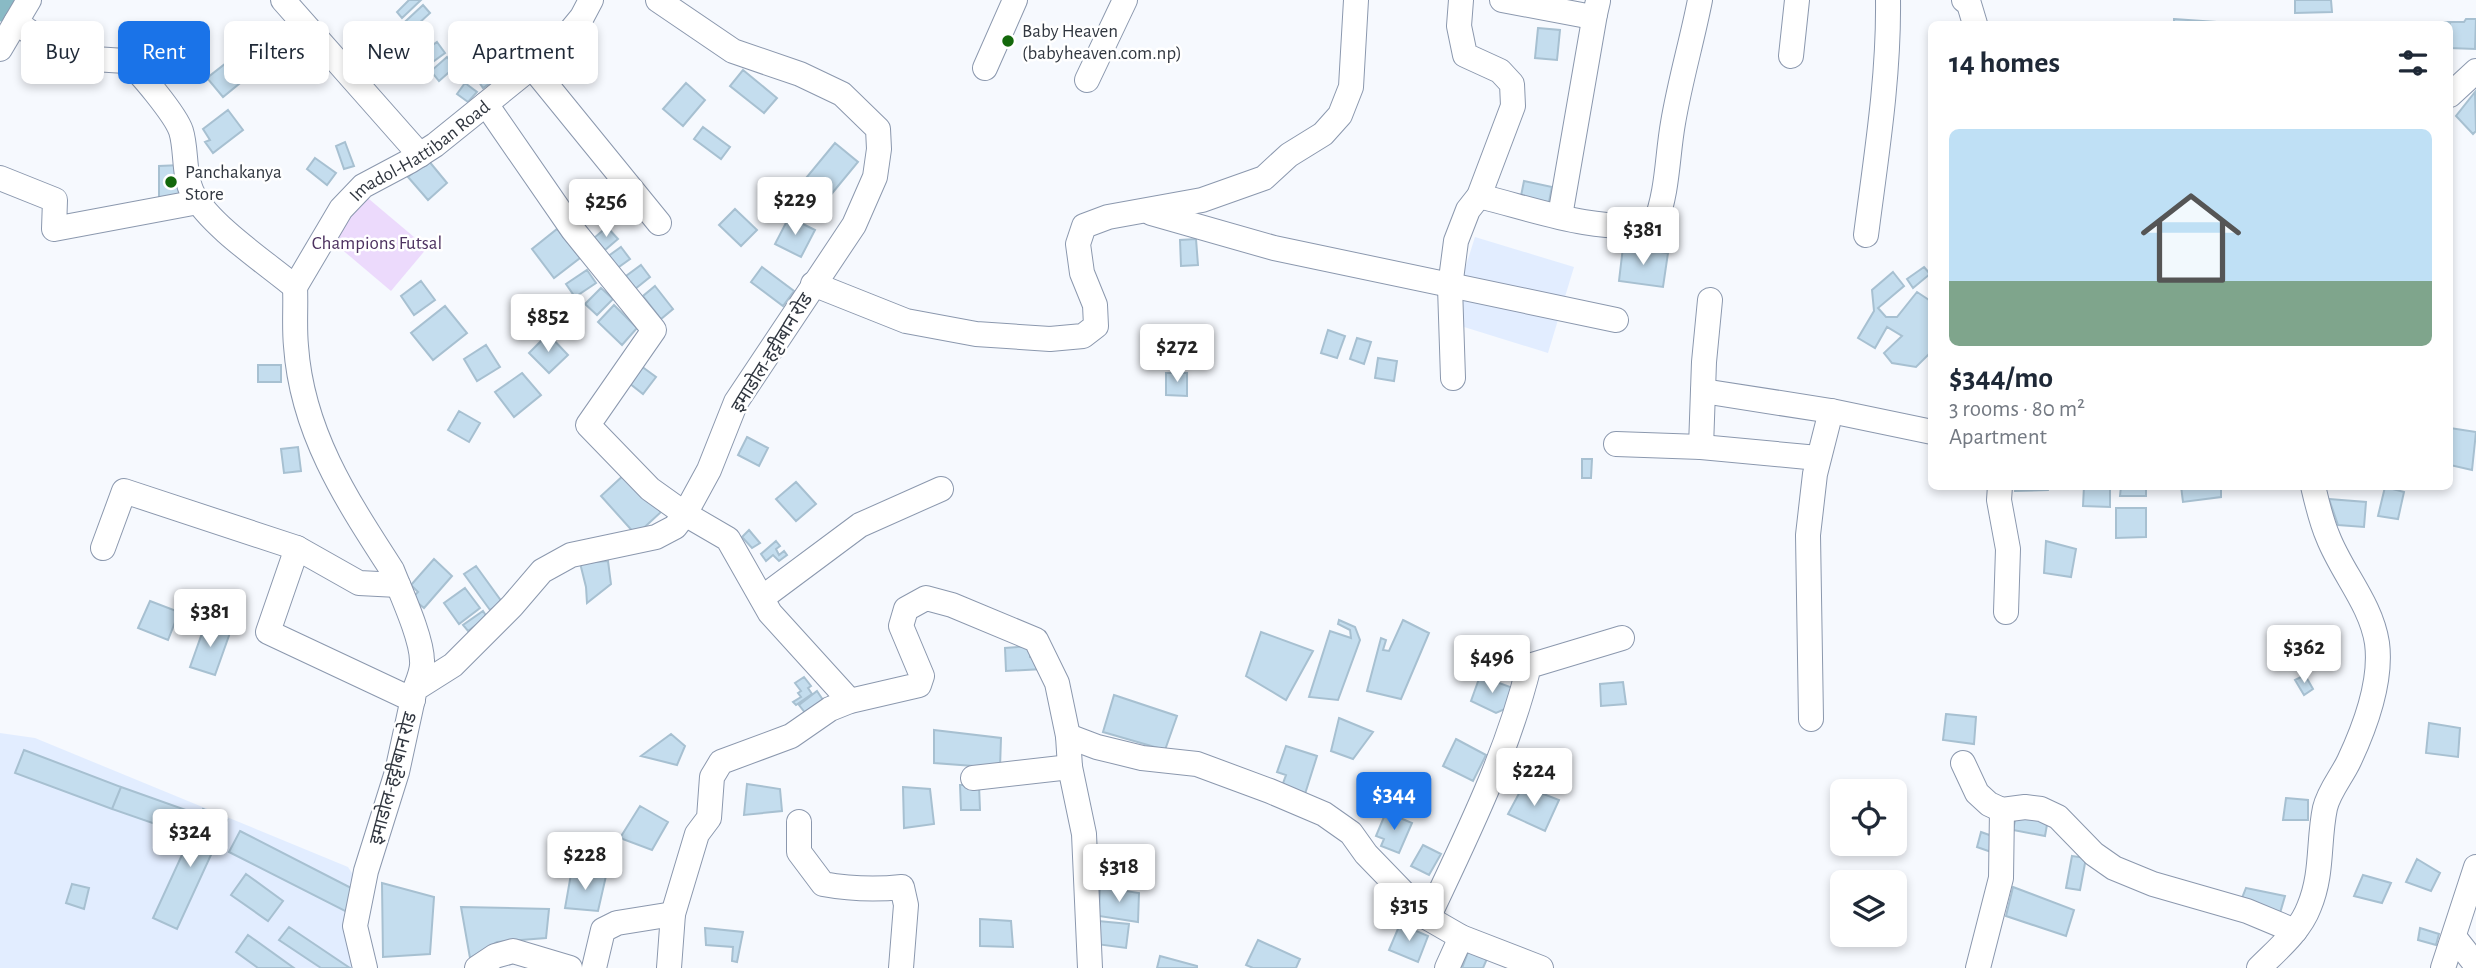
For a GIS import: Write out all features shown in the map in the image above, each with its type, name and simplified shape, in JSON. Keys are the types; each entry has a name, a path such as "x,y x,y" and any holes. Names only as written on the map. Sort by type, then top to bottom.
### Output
{"street":[{"path":"0,49 29,0"},
{"path":"283,0 420,155"},
{"name":"Imadol-Hattiban Road","path":"579,21 591,0"},
{"name":"इमाडोल-हट्टीबान रोड","path":"365,968 355,926 366,871 397,772 414,694 453,665 512,606 542,571 571,555 656,537 675,527 709,470 736,402 853,225 875,177 879,149 878,129 842,94 800,74 733,51 658,0"},
{"path":"985,68 1015,0"},
{"path":"1087,80 1125,0"},
{"path":"813,285 906,321 976,334 1050,339 1083,335 1096,326 1095,305 1082,273 1078,244 1084,226 1108,217 1202,200 1264,178 1289,155 1323,134 1340,115 1351,86 1356,0"},
{"path":"1453,378 1450,286 1456,241 1468,210 1479,196 1513,106 1512,85 1500,71 1465,55 1459,26 1461,0"},
{"path":"1502,0 1587,16 1597,7"},
{"path":"1479,196 1591,224 1631,228 1655,224 1663,203 1673,122 1700,0"},
{"path":"1791,56 1797,0"},
{"path":"1866,235 1883,105 1889,38 1888,0"},
{"path":"1965,0 1974,21"},
{"path":"1560,216 1597,7"},
{"path":"16,22 64,57 125,61 134,66 170,112 180,130 191,191 198,202 236,239 295,286 296,347 317,439 333,476 392,570 409,613 423,663 414,694 268,632 297,548"},
{"path":"2453,92 2476,71"},
{"name":"Imadol-Hattiban Road","path":"295,286 341,209 353,195 363,186 420,155 511,84"},
{"path":"546,84 659,223"},
{"path":"486,104 573,230 654,330 588,425 650,489 685,514 728,539 771,613 850,701"},
{"path":"0,177 55,200 54,229 198,202"},
{"path":"1143,211 1274,248 1616,320"},
{"path":"1701,447 1710,300"},
{"path":"1703,391 1831,411 1928,431"},
{"path":"1811,719 1808,534 1818,458 1831,411"},
{"path":"1616,444 1701,447 1818,458"},
{"path":"762,598 860,525 941,489"},
{"path":"2000,490 2008,549 2006,612"},
{"path":"2259,968 2295,931 2309,909 2320,864 2320,834 2326,804 2349,760 2369,708 2376,676 2377,644 2368,614 2328,537 2314,490"},
{"path":"103,548 124,491 297,548 359,583 398,585"},
{"path":"669,968 673,914 697,834 709,818 712,777 720,762 791,736 830,709 850,701 919,685 922,676 901,626 906,609 926,598 1036,640 1057,683 1084,834 1090,968"},
{"path":"1428,918 1496,770 1517,713 1529,666 1622,638"},
{"path":"1068,736 1097,747 1142,758 1197,764 1324,814 1350,833 1366,855 1428,918 1461,937 1541,968"},
{"path":"1963,763 1977,793 1989,804 2002,810 2025,807 2041,809 2058,817 2094,854 2114,868 2152,884 2247,911 2295,931"},
{"path":"973,778 1070,767"},
{"path":"1978,968 2001,878 2002,810"},
{"path":"799,822 799,852 823,884 850,889 879,890 902,887 906,905 901,968"},
{"path":"2443,968 2476,867"},
{"path":"594,968 603,930 617,923 673,914"},
{"path":"1447,968 1461,937"},
{"path":"2455,938 2476,965"},
{"path":"477,968 495,957 513,951 570,968"}],"shaded area":[{"path":"1475,237 1574,267 1548,353 1448,322"},
{"path":"0,733 35,738 348,867 364,891 362,932 372,968 0,968"}],"green space":[{"name":"Champions Futsal","path":"363,194 427,248 391,291 326,236"}],"building":[{"path":"409,0 421,0 402,18 397,12"},
{"path":"2295,0 2331,0 2332,12 2295,13"},
{"path":"423,5 430,13 421,21 406,21"},
{"path":"2466,19 2476,19 2475,49 2453,48 2453,22 2464,22"},
{"path":"1538,28 1560,30 1557,60 1535,58"},
{"path":"437,42 445,53 434,61 434,44"},
{"path":"448,58 448,73 439,81 434,75 434,68"},
{"path":"224,65 224,84 239,84 223,97 210,82 210,76"},
{"path":"743,70 777,98 764,113 730,86"},
{"path":"686,83 705,100 683,126 663,109"},
{"path":"464,84 477,92 468,102 457,94"},
{"path":"2475,92 2476,131 2473,134 2456,116"},
{"path":"228,110 243,130 213,153 205,142 210,140 203,129"},
{"path":"703,127 730,147 721,159 694,139"},
{"path":"345,142 354,166 344,169 336,146"},
{"path":"835,143 858,162 829,197 806,178"},
{"path":"315,158 336,173 327,185 307,169"},
{"path":"428,160 447,183 428,200 408,177"},
{"name":"Panchakanya Store","path":"181,165 183,199 159,198 159,166"},
{"path":"1524,181 1552,187 1548,207 1520,201"},
{"path":"735,209 757,230 741,246 719,225"},
{"path":"789,217 815,230 801,257 775,244"},
{"path":"607,227 618,239 605,250 594,238"},
{"path":"557,229 580,258 554,278 532,249"},
{"path":"1196,239 1198,265 1181,266 1180,240"},
{"path":"621,247 630,259 616,269 607,257"},
{"path":"1623,247 1668,253 1663,287 1619,281"},
{"path":"641,265 650,277 635,289 626,276"},
{"path":"762,267 794,291 783,306 751,282"},
{"path":"1924,267 1928,272 1928,276 1913,288 1907,279"},
{"path":"587,270 596,283 575,297 566,284"},
{"path":"1893,272 1904,286 1878,308 1886,317 1897,317 1917,292 1928,299 1928,355 1916,367 1892,363 1884,353 1902,336 1887,327 1875,348 1858,338 1874,311 1872,290"},
{"path":"421,281 435,300 414,315 401,296"},
{"path":"655,286 673,309 661,319 643,296"},
{"path":"601,288 613,299 597,315 585,304"},
{"path":"614,305 637,328 622,345 598,322"},
{"path":"445,306 467,333 433,360 411,333"},
{"path":"1328,330 1345,336 1337,358 1321,353"},
{"path":"1198,331 1199,352 1182,353 1181,332"},
{"path":"548,334 568,355 549,373 529,353"},
{"path":"1357,338 1371,342 1364,364 1350,359"},
{"path":"486,345 500,367 477,381 464,359"},
{"path":"1378,358 1397,361 1394,381 1375,378"},
{"path":"637,363 656,377 643,394 624,379"},
{"path":"258,365 281,365 281,382 258,382"},
{"path":"522,373 541,395 514,417 495,392"},
{"path":"1166,373 1187,373 1187,396 1166,395"},
{"path":"459,411 480,423 469,442 448,430"},
{"path":"2453,428 2476,432 2472,470 2453,466"},
{"path":"747,437 768,448 759,466 738,455"},
{"path":"298,447 301,471 284,473 281,449"},
{"path":"1582,459 1592,459 1591,478 1582,478"},
{"path":"626,473 661,512 636,535 601,496"},
{"path":"796,482 816,504 796,521 776,499"},
{"path":"2084,490 2110,490 2110,507 2083,506"},
{"path":"2121,490 2146,490 2146,496 2120,496"},
{"path":"2182,490 2221,490 2221,497 2183,502"},
{"path":"2384,490 2404,492 2398,519 2378,516"},
{"path":"2329,499 2366,502 2364,527 2338,525"},
{"path":"2116,508 2146,508 2146,537 2116,538"},
{"path":"749,530 760,543 752,548 742,537"},
{"path":"776,541 780,546 776,549 779,555 784,551 787,555 779,561 773,555 766,561 761,554"},
{"path":"2046,541 2076,549 2071,577 2044,573"},
{"path":"434,559 452,576 424,608 412,598 418,592 411,585"},
{"path":"608,561 611,584 587,603 580,563"},
{"path":"476,566 502,602 490,610 464,574"},
{"path":"465,588 480,608 459,624 444,603"},
{"path":"150,601 179,612 168,640 138,628"},
{"path":"483,611 487,617 468,631 463,625"},
{"path":"1339,620 1355,627 1360,640 1338,700 1309,697 1330,631 1351,638 1350,630 1338,624"},
{"path":"1403,620 1429,633 1401,699 1367,691 1381,638 1386,640 1383,650 1389,651"},
{"path":"206,622 231,630 215,675 190,667"},
{"path":"1261,632 1313,651 1286,700 1246,676"},
{"path":"1030,646 1030,657 1043,656 1043,669 1006,671 1005,648"},
{"path":"2305,675 2313,689 2304,695 2295,680"},
{"path":"1480,676 1513,688 1505,709 1496,713 1471,701"},
{"path":"804,677 811,686 808,688 812,694 796,705 793,702 801,697 798,693 801,691 795,683"},
{"path":"1623,682 1626,704 1601,706 1600,684"},
{"path":"817,691 825,703 806,714 799,705"},
{"path":"1114,695 1177,716 1165,750 1103,732"},
{"path":"1946,714 1976,717 1974,744 1943,740"},
{"path":"1339,718 1373,732 1353,759 1331,751"},
{"path":"2429,723 2460,728 2458,757 2426,753"},
{"path":"934,730 1001,738 1000,768 934,763"},
{"path":"671,734 685,746 677,765 641,756"},
{"path":"1456,739 1486,755 1473,781 1443,766"},
{"path":"1286,746 1317,756 1305,794 1282,786 1286,775 1277,772"},
{"path":"24,750 121,787 112,809 15,773"},
{"path":"747,784 780,789 782,811 744,815"},
{"path":"960,785 979,785 980,810 961,810"},
{"path":"1523,786 1559,800 1545,831 1508,814"},
{"path":"121,787 200,815 190,836 112,809"},
{"path":"903,787 930,789 934,824 904,828"},
{"path":"2286,798 2308,800 2308,820 2283,820"},
{"path":"640,806 668,822 652,850 620,838"},
{"path":"203,809 227,820 177,929 153,918"},
{"path":"1386,812 1412,823 1399,853 1381,846 1384,839 1376,836"},
{"path":"2017,812 2048,819 2045,836 2013,830"},
{"path":"240,831 357,891 347,912 229,852"},
{"path":"1981,832 1995,837 1991,852 1977,847"},
{"path":"1423,845 1441,854 1429,875 1411,866"},
{"path":"2072,856 2086,858 2080,890 2066,888"},
{"path":"2417,859 2440,873 2431,891 2406,882"},
{"path":"246,874 283,901 268,921 231,895"},
{"path":"571,874 606,876 598,911 565,908"},
{"path":"2363,875 2391,883 2382,903 2354,896"},
{"path":"382,883 434,897 430,954 383,957"},
{"path":"72,884 89,888 84,909 66,903"},
{"path":"1100,887 1139,893 1138,922 1099,916"},
{"path":"2013,887 2074,910 2066,936 2006,916"},
{"path":"2246,888 2285,896 2280,913 2240,903"},
{"path":"461,907 549,909 546,938 497,942 470,958"},
{"path":"980,919 1011,921 1013,947 980,946"},
{"path":"1098,921 1129,924 1126,948 1096,944"},
{"path":"1400,924 1428,936 1418,962 1389,950"},
{"path":"289,927 350,968 321,968 279,940"},
{"path":"705,928 743,932 737,962 732,961 733,947 706,945"},
{"path":"2420,928 2439,934 2436,945 2418,940"},
{"path":"248,935 294,968 258,968 236,952"},
{"path":"1258,940 1300,959 1296,968 1253,968 1246,965"},
{"path":"1470,947 1489,954 1483,968 1462,968"},
{"path":"1160,956 1197,966 1197,968 1157,968"}],"place":[{"name":"Baby Heaven (babyheaven.com.np)","path":"1008,41"},
{"name":"Panchakanya Store","path":"171,182"}]}
